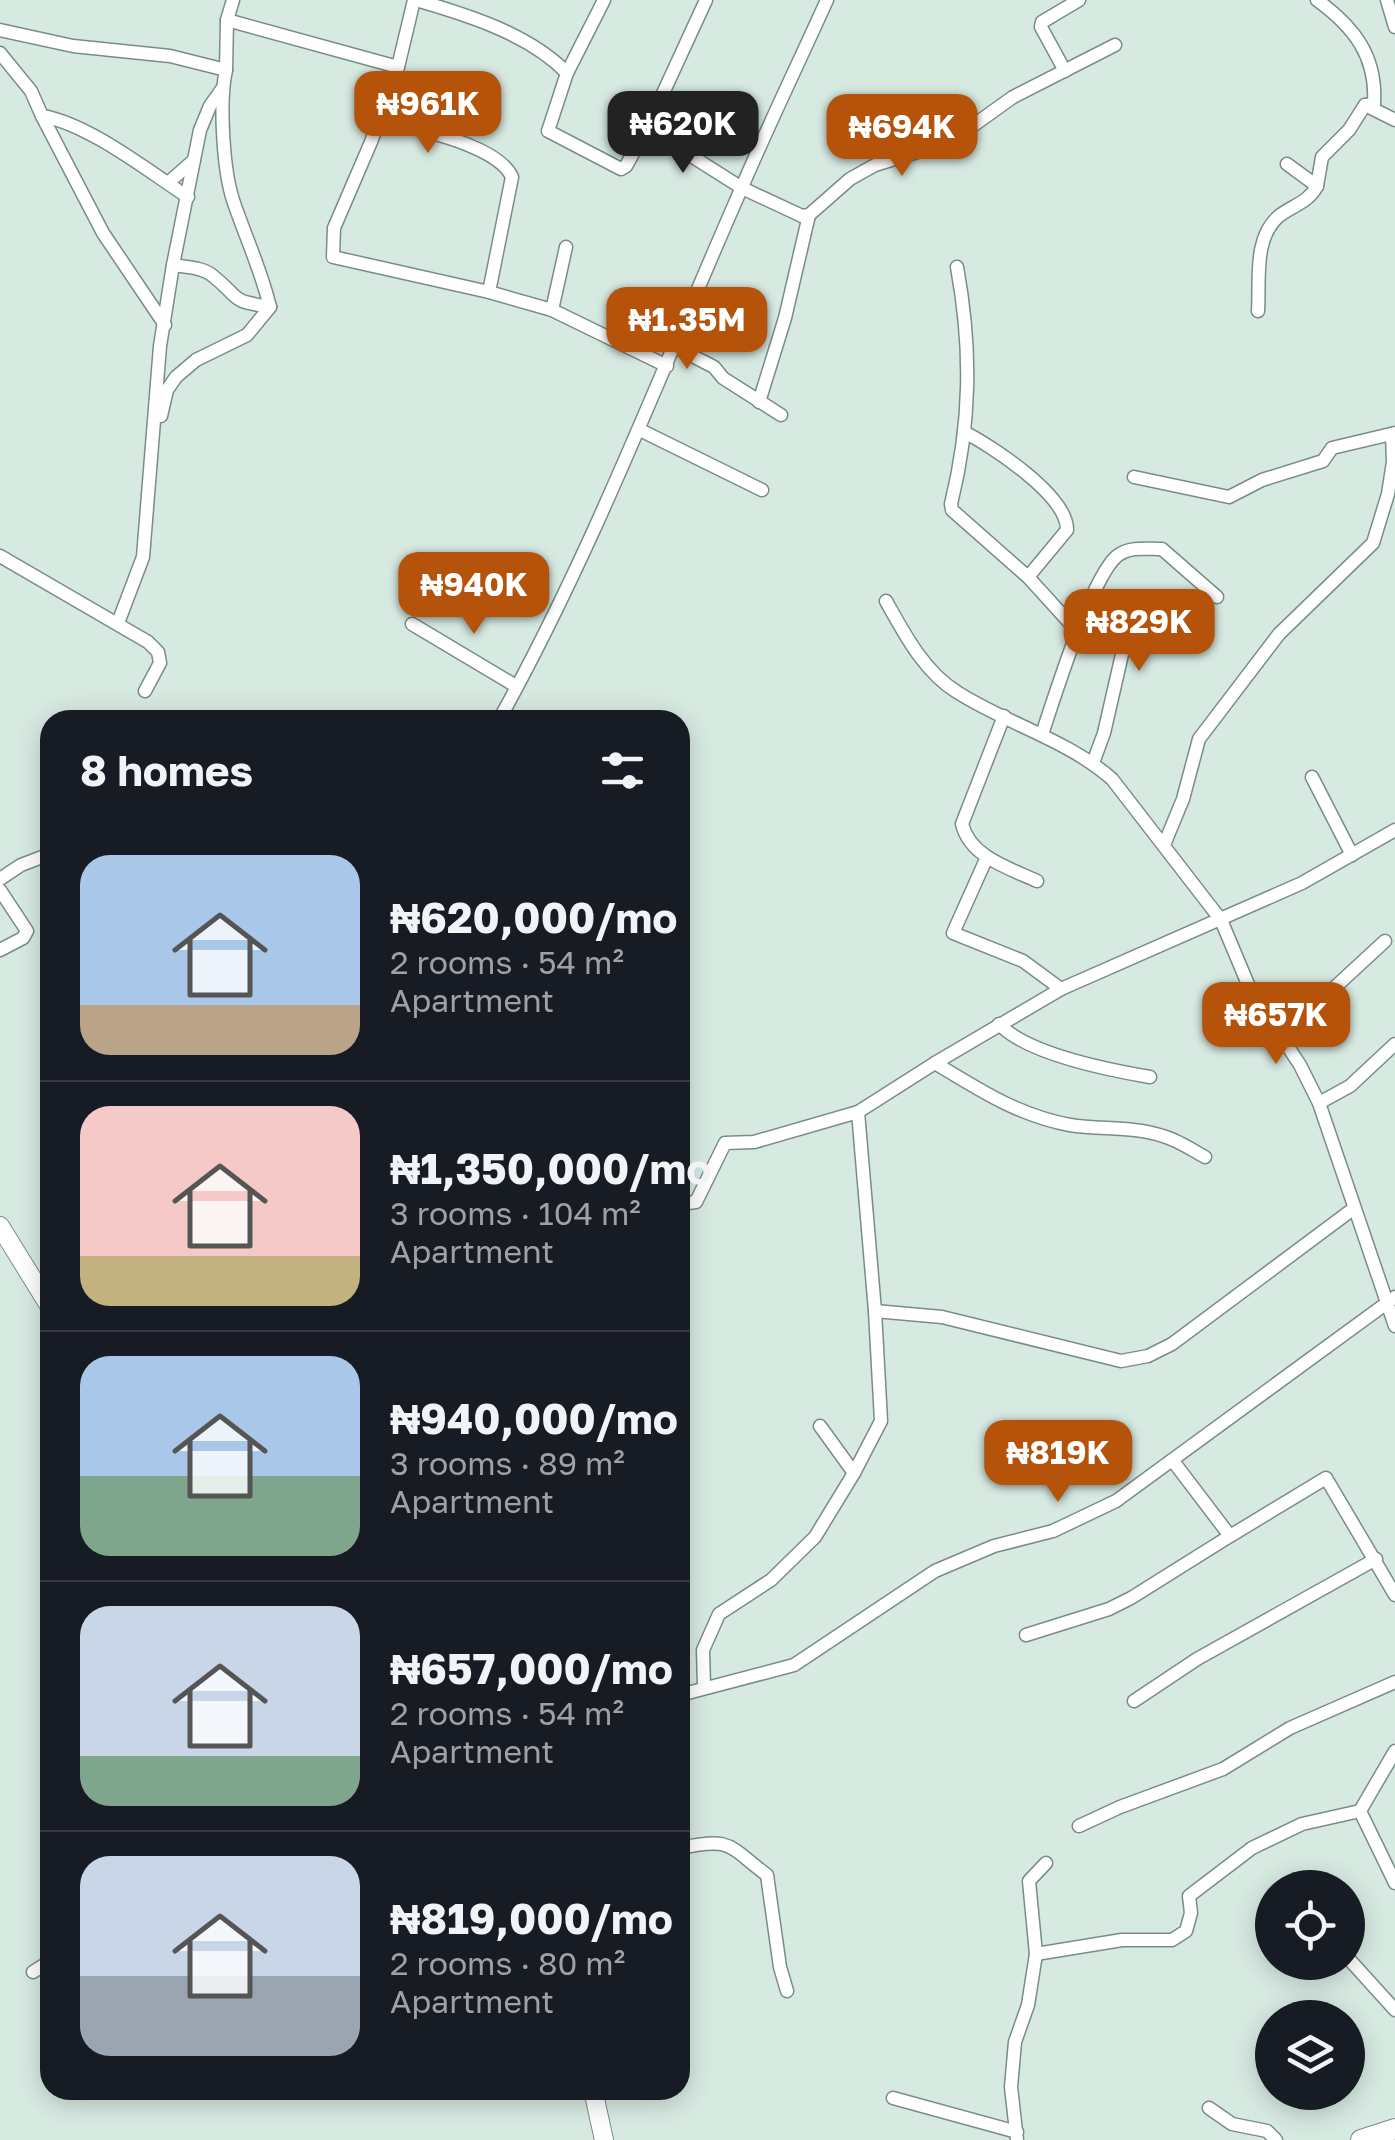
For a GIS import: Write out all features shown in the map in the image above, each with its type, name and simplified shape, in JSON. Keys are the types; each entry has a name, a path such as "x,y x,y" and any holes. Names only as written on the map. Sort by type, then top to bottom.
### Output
{"highway":[{"path":"1361,2140 1395,2129"}],"main road":[{"path":"0,1208 40,1271"},
{"path":"0,1226 40,1291"},
{"path":"594,2100 604,2140"},
{"path":"606,2100 616,2140"}],"street":[{"path":"232,0 222,89 232,199 261,268 270,307"},
{"path":"567,73 552,58 524,41 415,0 380,119 334,228 334,257 552,310 667,366"},
{"path":"604,0 567,73 548,131 621,169 647,128 706,0"},
{"path":"503,710 640,430 742,188 828,0"},
{"path":"1065,71 1042,22 1079,0"},
{"path":"1317,0 1352,32 1372,63 1374,104 1365,105"},
{"path":"1387,0 1395,27"},
{"path":"227,20 398,67"},
{"path":"0,30 73,46 170,56 226,70"},
{"path":"758,402 784,318 808,215 850,179 875,165 940,144 968,130 1013,97 1115,45"},
{"path":"0,53 30,90 102,234 165,326"},
{"path":"118,623 143,557 160,346 172,265 194,160 210,106 222,89"},
{"path":"1365,105 1395,120"},
{"path":"1258,311 1265,239 1276,218 1310,198 1317,186 1322,157 1350,130 1365,105"},
{"path":"42,116 55,118 91,136 188,196"},
{"path":"380,119 489,153 509,170 512,177 490,292"},
{"path":"647,128 742,188 789,211 808,215"},
{"path":"168,184 194,160"},
{"path":"1287,164 1317,186"},
{"path":"552,310 566,246"},
{"path":"172,265 204,270 239,302 270,307"},
{"path":"956,267 968,324 962,459 952,510 1080,629 1118,639 1122,650 1104,733 1093,763"},
{"path":"152,457 170,383 196,360 247,335 270,307"},
{"path":"675,347 714,367 723,378 781,415"},
{"path":"640,430 762,490"},
{"path":"964,432 1016,465 1056,504 1068,522 1067,530 1028,577"},
{"path":"1134,477 1229,496 1262,480 1324,461 1332,448 1393,433 1394,462 1373,543 1279,634 1199,739 1183,799 1164,845"},
{"path":"1042,734 1100,579 1118,555 1130,549 1162,548 1217,597"},
{"path":"0,556 148,642 158,652 160,662 145,691"},
{"path":"886,601 913,648 954,691 1042,734 1093,763 1112,779 1221,920 1250,989 1320,1102 1353,1209 1391,1300 1395,1326"},
{"path":"412,624 516,686"},
{"path":"1004,716 962,824 964,834 987,857 1037,880"},
{"path":"1312,777 1352,855"},
{"path":"690,1203 696,1202 725,1143 754,1142 858,1112 935,1062 1062,990 1302,884 1395,830"},
{"path":"987,857 954,934 1023,961 1062,990"},
{"path":"0,879 40,858"},
{"path":"0,890 27,931 23,938 0,950"},
{"path":"1278,1032 1334,989 1386,941"},
{"path":"999,1024 1010,1035 1083,1065 1150,1078"},
{"path":"1320,1102 1350,1086 1395,1044"},
{"path":"935,1062 1027,1114 1070,1125 1140,1130 1166,1136 1205,1157"},
{"path":"704,1686 703,1650 719,1614 770,1580 814,1537 881,1421 876,1311 858,1112"},
{"path":"876,1311 942,1317 1121,1360 1148,1356 1172,1344 1353,1209"},
{"path":"690,1692 794,1664 935,1572 994,1546 1053,1531 1116,1501 1391,1300"},
{"path":"820,1426 854,1473"},
{"path":"1173,1461 1230,1536"},
{"path":"1026,1635 1109,1609 1326,1478 1395,1595"},
{"path":"1134,1701 1196,1659 1376,1559"},
{"path":"1079,1826 1223,1769 1290,1728 1395,1682"},
{"path":"1036,1954 1122,1940 1172,1940 1186,1930 1192,1914 1188,1896 1252,1848 1302,1824 1360,1811 1395,1751"},
{"path":"1360,1811 1395,1883"},
{"path":"690,1846 716,1840 732,1845 768,1874 780,1967 787,1991"},
{"path":"893,2098 1017,2136 1012,2072 1036,1954 1028,1881 1046,1862"},
{"path":"33,1972 40,1967"},
{"path":"1365,1977 1395,2010"},
{"path":"1209,2108 1232,2124 1267,2131 1276,2140"}]}
